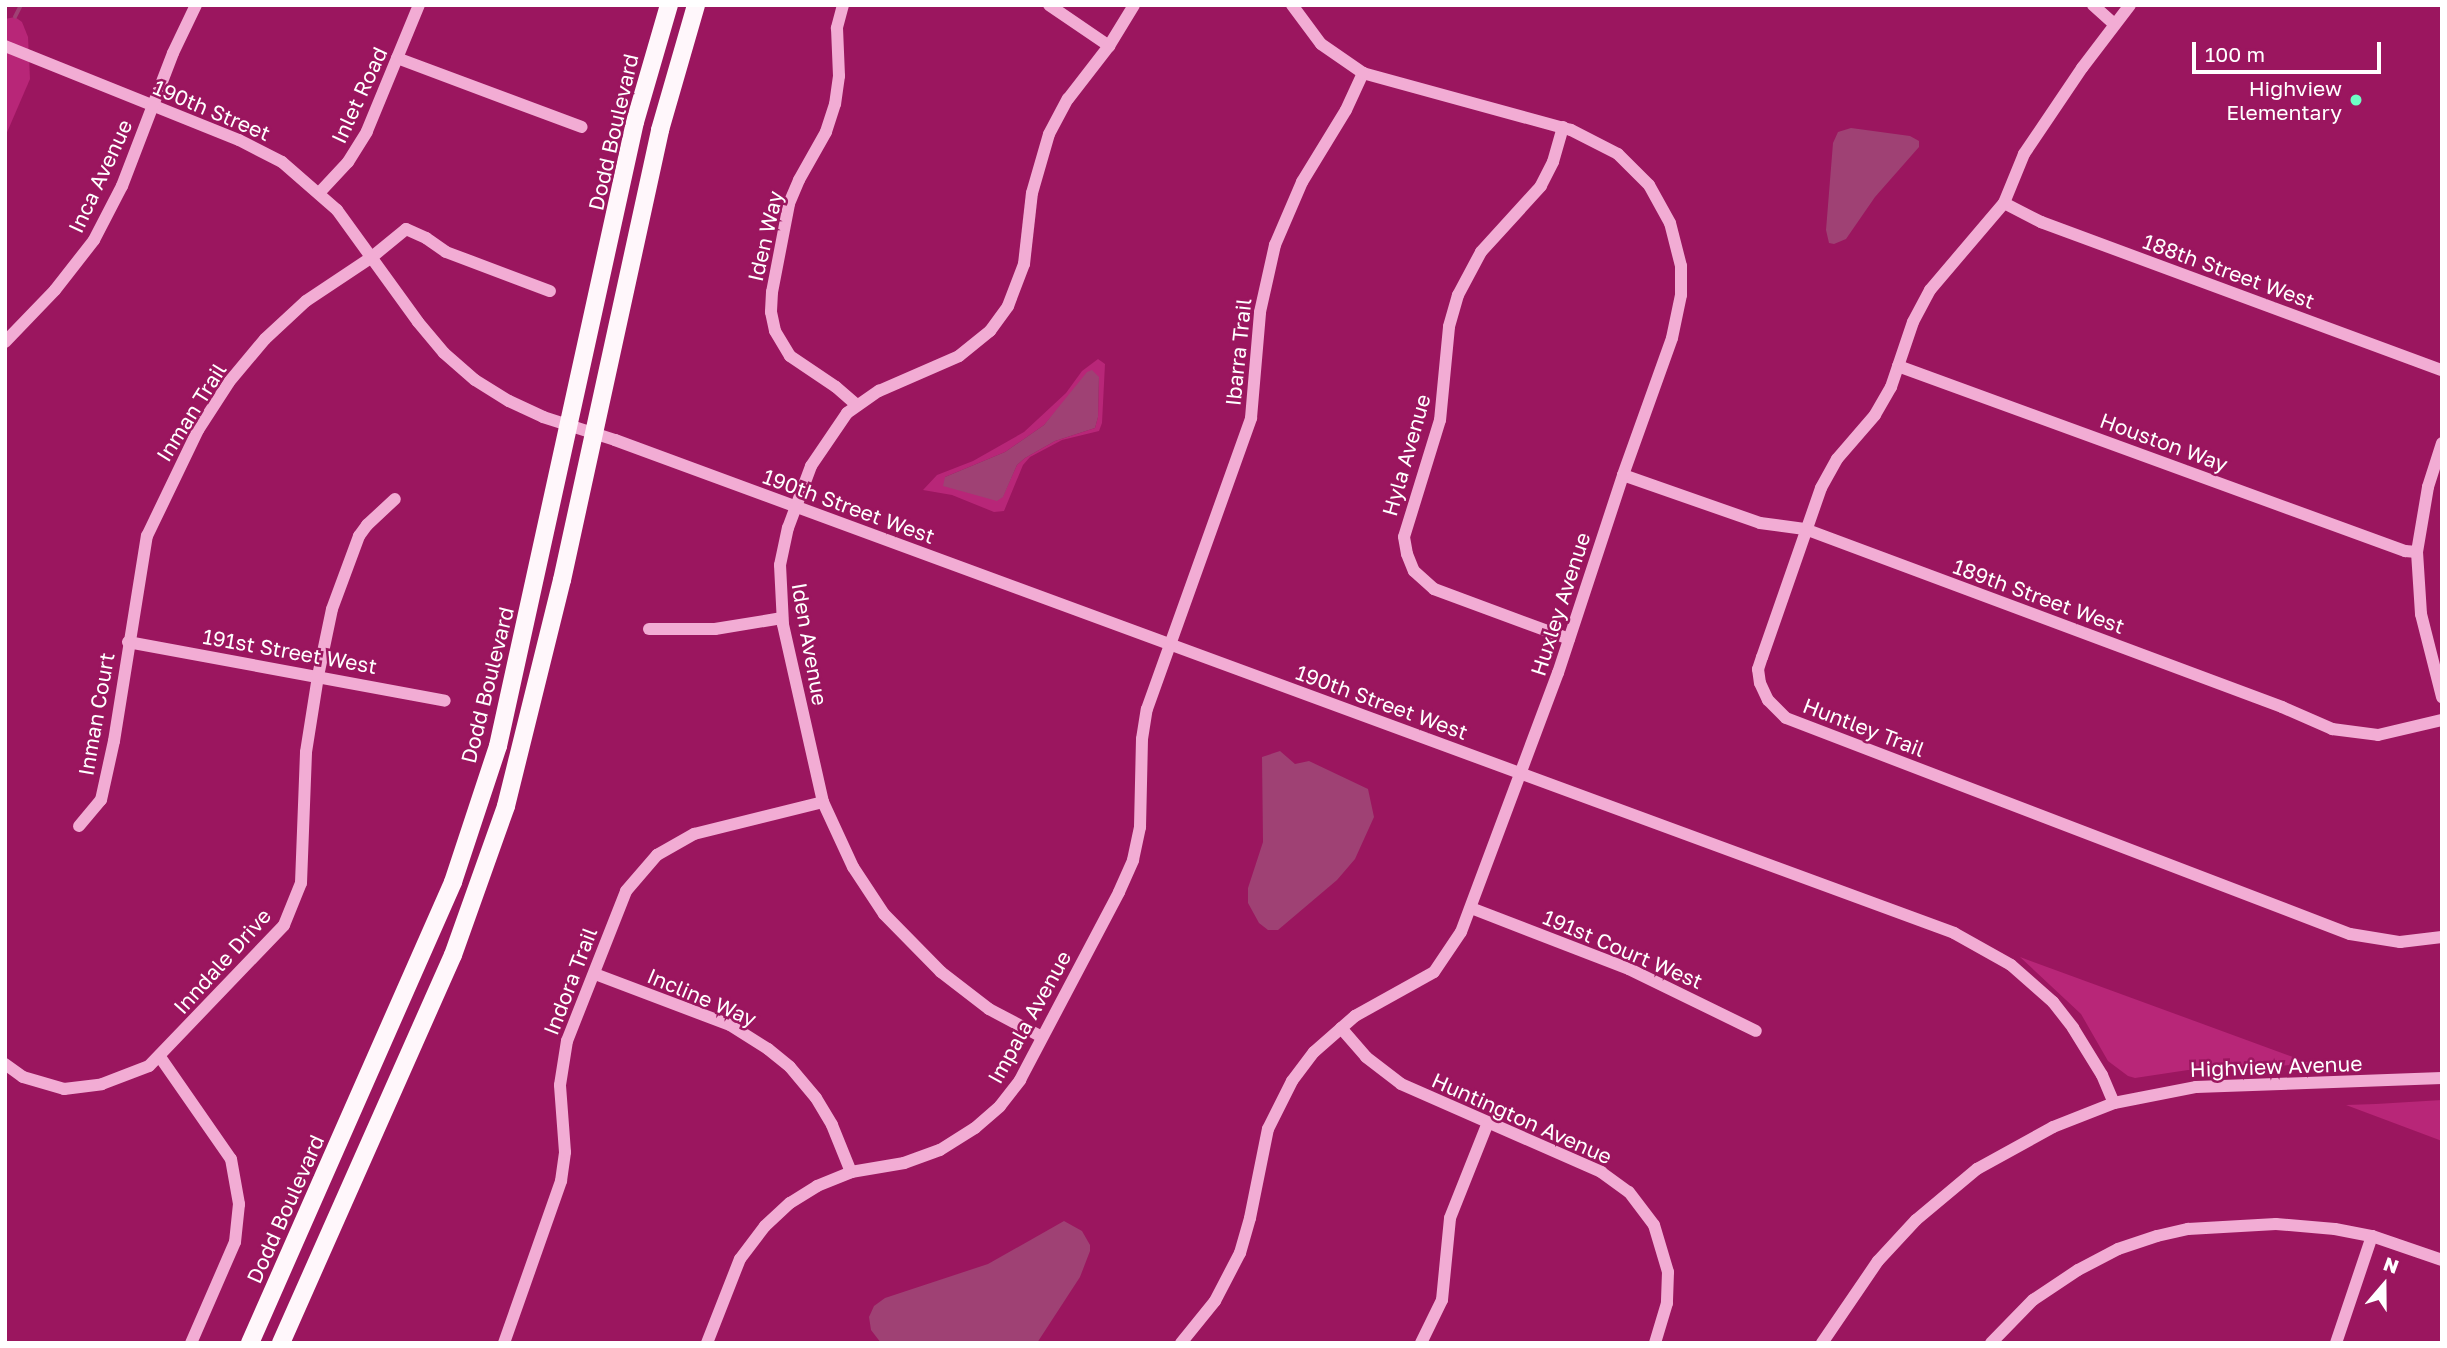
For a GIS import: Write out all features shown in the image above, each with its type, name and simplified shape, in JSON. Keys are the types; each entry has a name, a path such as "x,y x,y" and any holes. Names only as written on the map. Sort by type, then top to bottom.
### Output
{"main road":[{"name":"Dodd Boulevard","path":"250,1343 453,882 507,712 635,122 669,5"},
{"path":"281,1343 453,955 481,884 506,804 536,692 596,433 660,130 696,5"}],"street":[{"name":"Inca Avenue","path":"5,342 55,290 94,240 122,186 183,30 196,5"},
{"name":"Inlet Road","path":"320,192 359,146 419,5"},
{"name":"Iden Way","path":"843,5 837,28 839,76 835,104 826,132 789,204 771,302 775,331 790,356 836,387 857,405"},
{"path":"1049,5 1109,46"},
{"name":"Iden Avenue","path":"1042,1037 966,993 899,932 864,887 823,802 782,618 780,565 796,507 820,449 857,405 888,387 950,362 990,331 999,319 1014,293 1024,264 1032,193 1049,134 1068,99 1109,46 1134,5"},
{"name":"Huxley Avenue","path":"1181,1343 1215,1301 1240,1252 1250,1218 1262,1146 1282,1096 1314,1052 1341,1028 1365,1010 1414,985 1433,971 1454,945 1471,908 1569,639 1622,475 1677,324 1682,295 1679,251 1664,210 1639,174 1605,146 1563,127 1363,73 1321,44 1292,5"},
{"path":"2093,5 2114,24"},
{"name":"Huntley Trail","path":"2130,5 2024,154 2004,203 1930,290 1913,323 1891,387 1875,415 1837,459 1821,488 1758,669 1760,684 1768,700 1786,718 2350,934 2400,942 2442,937"},
{"name":"190th Street","path":"5,46 260,150 282,162 320,192 372,257 418,322 457,365 509,401 570,425"},
{"path":"397,58 582,127"},
{"name":"Ibarra Trail","path":"1170,644 1248,428 1255,388 1260,312 1275,245 1302,182 1341,118 1363,73"},
{"name":"Hyla Avenue","path":"1563,127 1553,162 1541,186 1481,251 1458,295 1448,335 1440,420 1405,537 1410,563 1420,578 1434,589 1569,639"},
{"name":"188th Street West","path":"2004,203 2041,222 2442,370"},
{"path":"372,257 406,229 426,238 446,252 551,291"},
{"name":"Inman Trail","path":"128,642 147,536 198,430 229,383 265,339 306,301 372,257"},
{"name":"Houston Way","path":"1898,366 2404,551 2417,552"},
{"name":"190th Street West","path":"570,425 1949,931 1984,947 2027,977 2063,1014 2102,1075 2113,1103"},
{"path":"2442,443 2428,487 2417,552 2421,614 2442,697"},
{"name":"189th Street West","path":"1622,475 1760,523 1805,529 2332,729 2378,736 2442,720"},
{"name":"Inndale Drive","path":"5,1064 23,1077 64,1089 103,1084 149,1066 275,936 299,896 304,856 305,769 317,676 332,609 353,550 367,525 395,499"},
{"path":"649,629 715,629 782,618"},
{"name":"191st Street West","path":"128,642 445,701"},
{"name":"Inman Court","path":"79,826 101,800 114,741 128,642"},
{"name":"Impala Avenue","path":"707,1343 731,1278 746,1250 765,1226 806,1192 851,1172 912,1161 940,1150 966,1135 991,1115 1013,1090 1133,860 1142,818 1145,720 1170,644"},
{"name":"Indora Trail","path":"504,1343 558,1194 565,1152 560,1085 563,1056 571,1028 595,974 626,891 657,855 679,841 709,828 823,802"},
{"name":"191st Court West","path":"1471,908 1629,968 1756,1031"},
{"name":"Incline Way","path":"595,974 730,1025 768,1049 790,1067 816,1098 837,1134 851,1172"},
{"name":"Huntington Avenue","path":"1341,1028 1366,1058 1390,1077 1487,1125 1601,1172 1629,1192 1644,1208 1660,1240 1668,1272 1667,1303 1655,1343"},
{"path":"160,1057 230,1159 239,1204 235,1242 191,1343"},
{"name":"Highview Avenue","path":"1822,1343 1878,1261 1946,1193 2021,1143 2113,1103 2217,1084 2442,1078"},
{"path":"1421,1343 1442,1300 1450,1219 1487,1125"},
{"path":"1991,1343 2034,1300 2052,1287 2098,1259 2157,1236 2214,1226 2276,1224 2372,1236 2442,1260"},
{"path":"2336,1343 2372,1236"}],"shaded area":[{"path":"15,17 22,22 28,37 30,79 5,137 5,19"},
{"path":"1851,128 1910,136 1919,141 1919,147 1875,197 1846,239 1834,244 1829,243 1826,230 1833,143 1838,132"},
{"path":"1098,359 1105,364 1102,423 1099,431 1062,440 1030,457 1023,465 1004,511 994,512 952,495 923,490 937,475 973,461 1024,432 1066,393 1082,371","holes":["1099,377 1098,417 1095,428 1055,441 1025,458 1017,465 1003,496 945,477 1005,452 1044,425 1079,385"]},
{"path":"1092,370 1099,377 1098,417 1095,428 1055,441 1025,458 1017,465 1003,497 997,501 943,486 945,477 1005,452 1044,425 1087,372"},
{"path":"1280,751 1295,764 1309,761 1368,789 1374,817 1355,859 1337,880 1278,930 1268,930 1259,923 1248,903 1248,888 1263,842 1262,757"},
{"path":"2020,957 2312,1064 2188,1070 2135,1078 2128,1076 2108,1061 2081,1014"},
{"path":"2442,1100 2442,1141 2346,1105 2376,1104"},
{"path":"1064,1221 1082,1231 1090,1245 1090,1251 1080,1277 1037,1343 881,1343 871,1330 869,1317 874,1306 885,1298 988,1264"}],"waterway":[{"path":"15,17 21,5"}],"place":[{"name":"Highview Elementary","path":"2356,100"}]}
